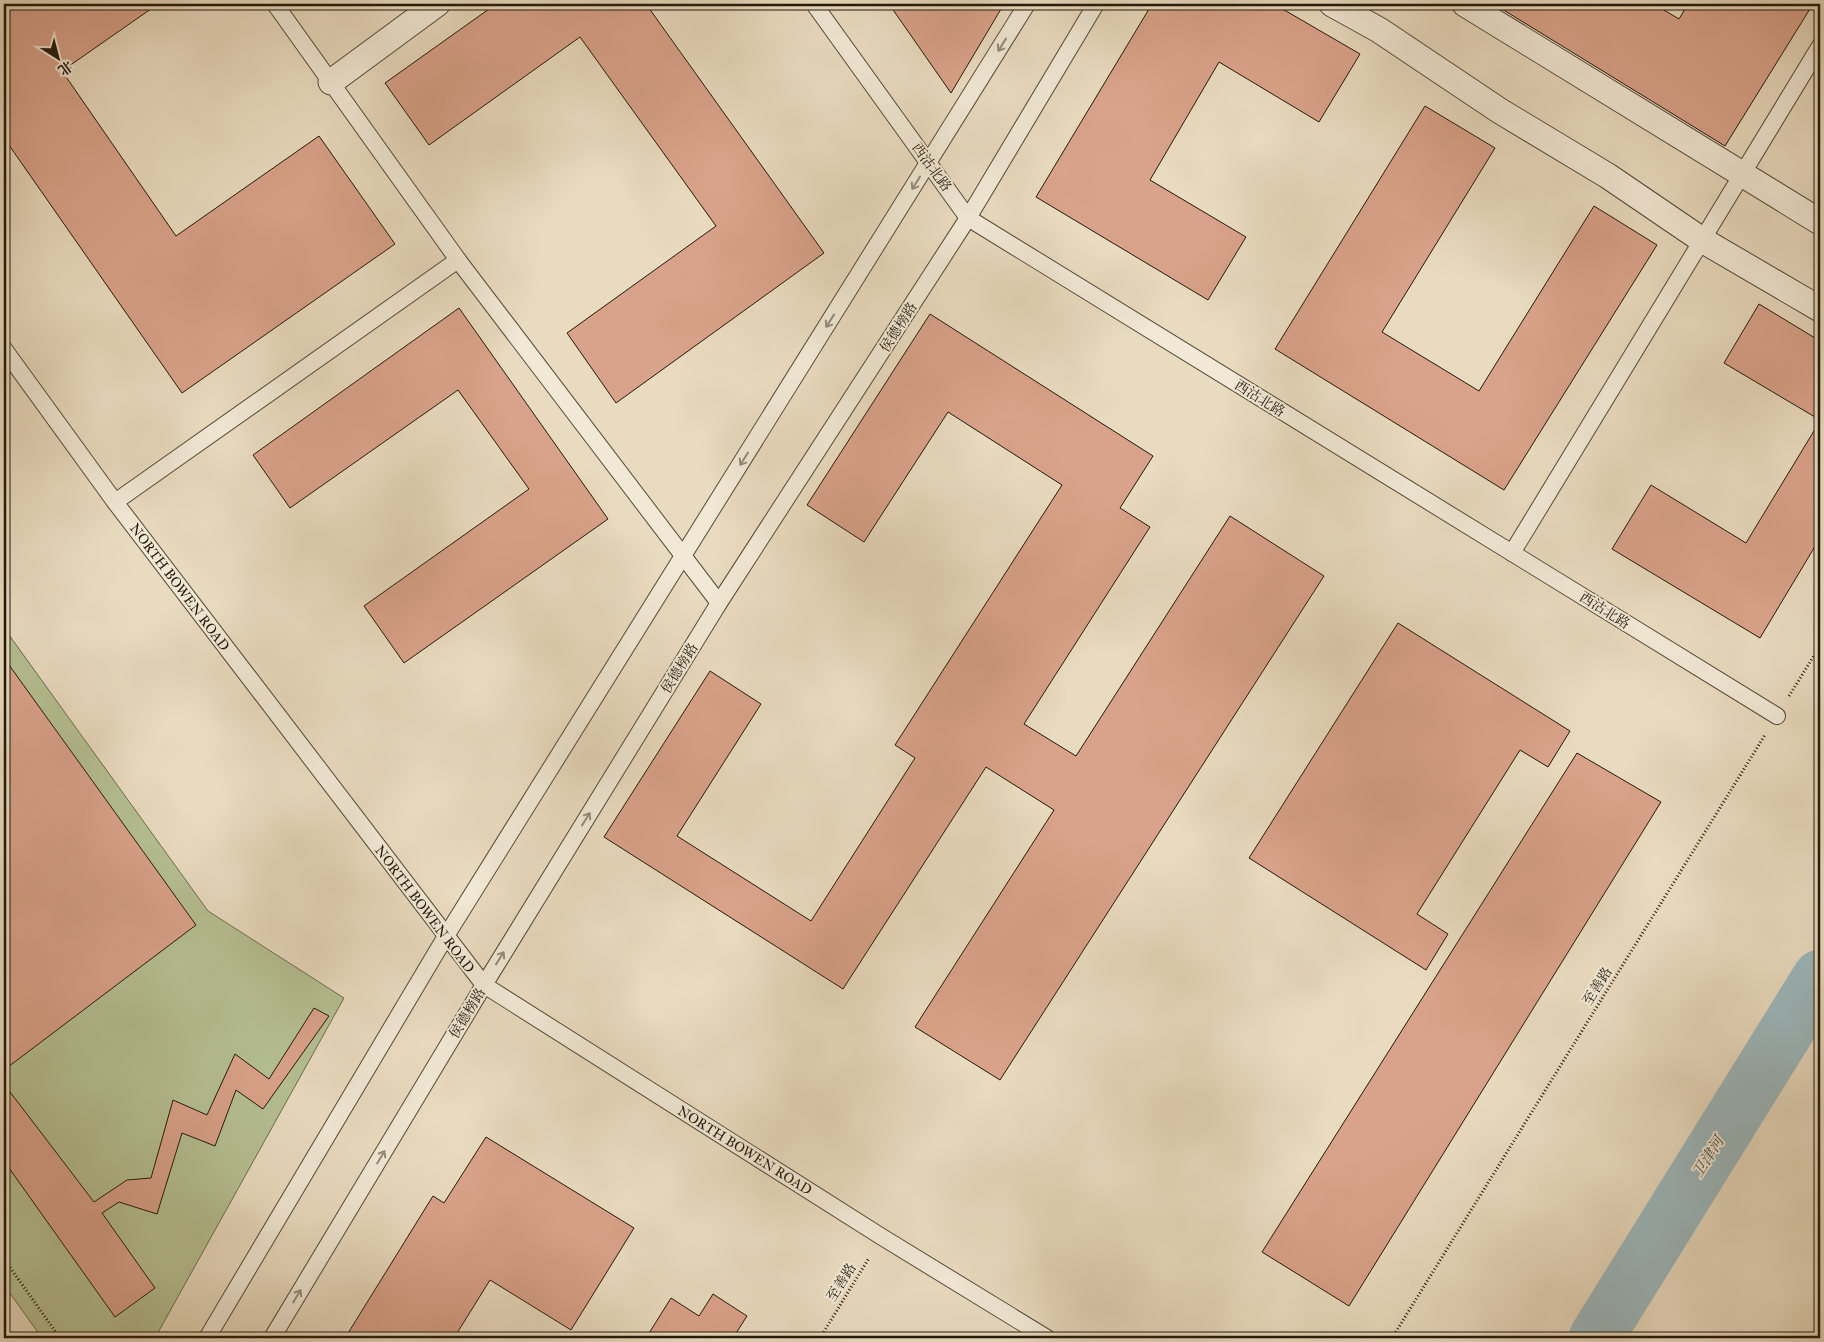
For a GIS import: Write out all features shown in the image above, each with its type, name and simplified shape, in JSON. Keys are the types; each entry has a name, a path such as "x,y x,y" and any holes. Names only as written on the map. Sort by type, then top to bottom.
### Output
{"street":[{"path":"331,82 437,4"},
{"path":"1332,4 1379,30 1500,110 1608,176 1702,240 1820,309"},
{"path":"1465,4 1820,222"}],"lane":[{"path":"275,4 458,260 719,603"},
{"name":"西沽北路","path":"814,4 968,218 1777,716"},
{"path":"207,1338 446,936 1028,4"},
{"name":"侯德榜路","path":"272,1338 484,985 719,603 968,218 1096,4"},
{"path":"1512,553 1820,46"},
{"path":"115,502 458,260"},
{"name":"NORTH BOWEN ROAD","path":"4,349 115,502 484,985 882,1237 1048,1338"}],"path":[{"name":"至善路","path":"1392,1338 1820,646"},
{"name":"至善路","path":"820,1338 882,1237"},
{"path":"4,1259 60,1338"}],"green space":[{"path":"4,628 208,911 344,998 155,1338 42,1338 4,1285"}],"building":[{"path":"4,4 158,4 62,71 176,236 319,136 395,244 182,393 4,138"},
{"path":"496,4 646,4 824,253 616,403 567,333 716,226 580,37 429,145 385,83"},
{"path":"889,4 1004,4 951,93"},
{"path":"1152,4 1274,4 1360,54 1319,122 1219,62 1150,180 1246,237 1208,300 1036,197"},
{"path":"1499,4 1654,4 1679,19 1688,4 1813,4 1725,146 1497,6"},
{"path":"1425,106 1495,148 1382,332 1479,391 1594,206 1657,245 1504,490 1275,349"},
{"path":"1759,304 1820,341 1820,420 1724,363"},
{"path":"459,308 608,519 404,663 364,606 529,489 458,390 290,508 253,455"},
{"path":"930,314 1153,456 1120,508 1150,527 1024,724 1076,756 1230,516 1324,576 1000,1080 915,1027 1054,810 986,767 843,989 604,837 710,671 761,704 677,836 811,921 915,758 895,745 1062,485 948,412 864,542 807,505"},
{"path":"1820,421 1820,538 1760,638 1612,549 1651,485 1746,543"},
{"path":"1398,623 1570,731 1548,767 1520,750 1417,914 1448,934 1426,970 1249,858"},
{"path":"4,658 196,925 4,1070"},
{"path":"1577,753 1661,802 1349,1306 1262,1252"},
{"path":"314,1008 329,1016 263,1109 236,1090 215,1146 182,1133 157,1214 119,1202 102,1213 155,1288 115,1317 4,1161 4,1084 94,1202 127,1180 151,1178 173,1100 207,1115 235,1054 269,1079"},
{"path":"486,1137 634,1228 571,1330 490,1280 454,1338 345,1338 433,1196 444,1203"},
{"path":"713,1294 747,1316 733,1338 646,1338 671,1298 699,1316"}],"waterway":[{"name":"卫津河","path":"1596,1338 1820,977"}]}
